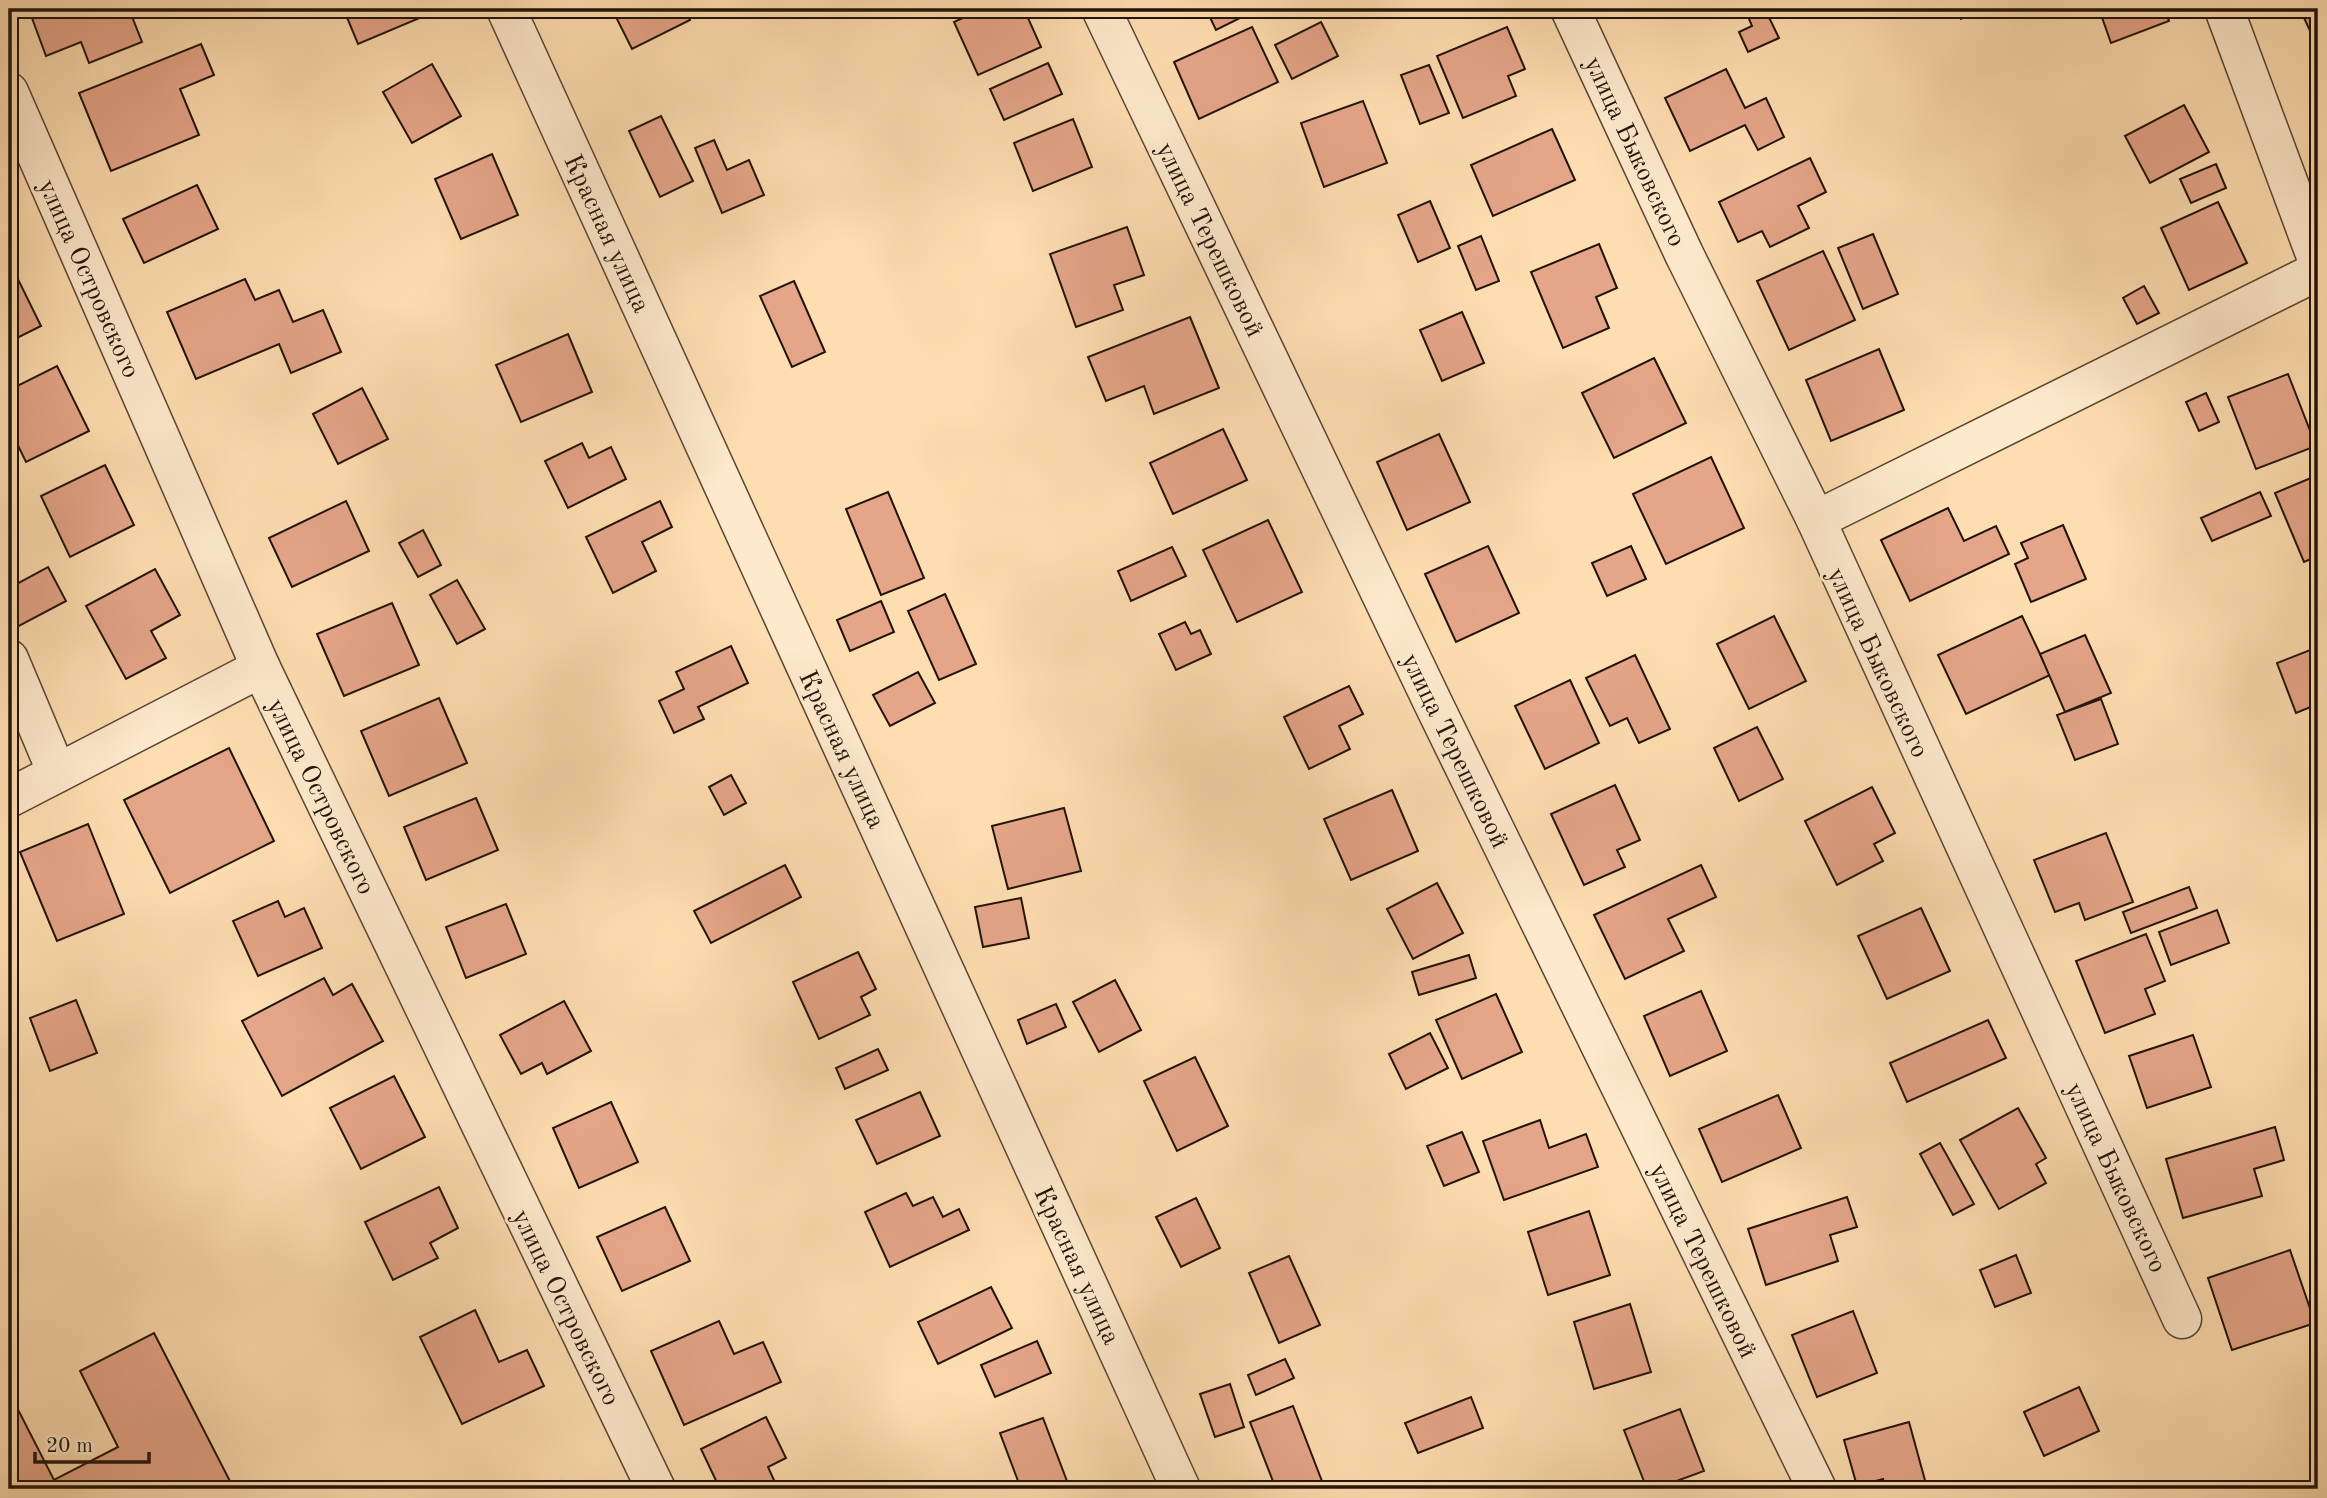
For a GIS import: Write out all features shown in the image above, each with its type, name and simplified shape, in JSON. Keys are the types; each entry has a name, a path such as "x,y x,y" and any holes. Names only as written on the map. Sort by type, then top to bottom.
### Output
{"street":[{"name":"Красная улица","path":"506,9 1181,1489"},
{"name":"улица Терешковой","path":"1101,9 1433,703 1816,1489"},
{"name":"улица Быковского","path":"1570,9 1684,254 1816,520 2182,1320"},
{"path":"2224,9 2318,262"},
{"name":"улица Островского","path":"9,92 261,668 656,1489"},
{"path":"1816,520 2318,271"},
{"path":"9,659 57,773"},
{"path":"9,798 261,668"}],"building":[{"path":"129,9 142,42 89,63 81,42 46,56 29,10"},
{"path":"362,9 419,9 422,17 358,44 346,15"},
{"path":"612,9 685,9 690,20 632,49"},
{"path":"982,9 1024,9 1041,47 978,75 954,22"},
{"path":"1152,9 1175,9 1156,18"},
{"path":"1206,9 1236,9 1240,18 1216,30"},
{"path":"1765,9 1779,38 1748,52 1739,32 1752,26 1747,14"},
{"path":"1955,9 1979,9 1961,19"},
{"path":"2099,9 2165,9 2169,21 2111,43"},
{"path":"2300,9 2318,9 2318,27 2310,31"},
{"path":"1321,22 1338,56 1292,79 1275,45"},
{"path":"1252,27 1278,82 1199,119 1174,62"},
{"path":"1507,27 1525,69 1508,76 1516,96 1463,118 1437,56"},
{"path":"201,44 214,75 180,89 199,135 111,171 79,93"},
{"path":"1048,63 1062,94 1004,120 990,89"},
{"path":"432,64 461,116 412,143 383,92"},
{"path":"1429,65 1449,113 1420,124 1401,75"},
{"path":"1726,69 1745,108 1766,98 1784,137 1758,150 1745,125 1690,151 1665,98"},
{"path":"1363,101 1387,163 1324,187 1301,123"},
{"path":"2184,105 2209,152 2150,183 2125,136"},
{"path":"2318,106 2318,126 2311,109"},
{"path":"661,116 693,181 660,197 629,131"},
{"path":"1073,119 1092,167 1033,191 1014,143"},
{"path":"1552,129 1575,180 1493,216 1471,165"},
{"path":"714,140 727,170 749,160 764,195 722,213 695,148"},
{"path":"492,154 518,215 461,239 435,179"},
{"path":"1810,158 1826,192 1798,206 1809,228 1770,247 1762,231 1738,242 1719,202"},
{"path":"2216,164 2226,188 2191,203 2180,179"},
{"path":"197,185 218,229 144,263 123,219"},
{"path":"1430,201 1450,248 1418,262 1398,215"},
{"path":"2218,202 2247,263 2189,290 2161,228"},
{"path":"1127,227 1144,275 1114,285 1123,310 1076,327 1050,254"},
{"path":"1873,234 1898,294 1863,309 1838,248"},
{"path":"1481,236 1499,281 1476,290 1458,246"},
{"path":"1599,244 1617,288 1596,297 1609,328 1563,348 1531,272"},
{"path":"1823,251 1855,320 1789,350 1757,281"},
{"path":"9,261 41,326 9,342"},
{"path":"245,279 255,300 279,290 293,322 323,310 341,352 291,373 279,344 196,379 167,312"},
{"path":"794,281 825,352 792,367 760,296"},
{"path":"2144,286 2159,313 2137,324 2123,298"},
{"path":"1462,312 1484,363 1442,381 1420,330"},
{"path":"1190,317 1219,388 1154,414 1144,386 1106,401 1088,357"},
{"path":"568,334 592,392 521,422 496,365"},
{"path":"1879,349 1904,410 1831,441 1806,380"},
{"path":"1654,358 1686,423 1614,458 1582,393"},
{"path":"57,366 89,431 26,462 9,427 9,390"},
{"path":"2288,374 2316,446 2256,469 2228,397"},
{"path":"362,388 388,439 338,464 313,414"},
{"path":"2206,393 2219,422 2199,431 2186,402"},
{"path":"1223,429 1247,480 1173,514 1150,463"},
{"path":"1439,434 1470,502 1407,530 1377,462"},
{"path":"582,443 589,458 611,447 626,479 568,508 545,461"},
{"path":"1711,457 1744,528 1666,564 1633,494"},
{"path":"105,465 134,525 70,557 41,496"},
{"path":"2318,475 2318,556 2304,562 2275,493"},
{"path":"888,492 924,578 881,595 846,509"},
{"path":"2260,492 2271,516 2212,541 2201,518"},
{"path":"346,501 369,551 292,587 269,538"},
{"path":"660,501 672,527 642,542 656,571 613,593 586,537"},
{"path":"1948,508 1964,541 1996,526 2009,554 1910,601 1881,540"},
{"path":"1268,520 1302,592 1237,622 1203,550"},
{"path":"2063,525 2086,579 2031,602 2015,564 2028,558 2021,543"},
{"path":"423,530 441,565 418,577 399,543"},
{"path":"1488,546 1519,613 1456,642 1425,574"},
{"path":"1631,546 1646,579 1607,596 1592,563"},
{"path":"1172,547 1186,576 1131,601 1118,571"},
{"path":"48,567 66,601 17,627 9,613 9,588"},
{"path":"155,569 180,615 151,631 166,658 126,679 86,606"},
{"path":"457,580 485,629 457,644 430,595"},
{"path":"945,594 976,664 939,680 908,611"},
{"path":"881,601 894,632 850,651 837,620"},
{"path":"392,603 419,665 344,696 317,634"},
{"path":"1774,616 1806,681 1749,709 1717,644"},
{"path":"2022,616 2050,675 1966,714 1938,655"},
{"path":"1185,622 1191,634 1200,630 1211,654 1176,670 1159,634"},
{"path":"2085,635 2111,693 2065,712 2040,654"},
{"path":"731,646 748,683 698,707 704,719 674,733 659,701 684,689 676,672"},
{"path":"2318,647 2318,704 2296,713 2277,663"},
{"path":"1635,655 1670,729 1639,743 1627,718 1610,726 1586,678"},
{"path":"918,672 935,703 890,726 873,695"},
{"path":"1570,680 1599,743 1545,769 1515,706"},
{"path":"1349,686 1363,714 1339,726 1350,749 1309,769 1284,717"},
{"path":"439,698 467,763 389,796 361,731"},
{"path":"2101,699 2118,744 2075,760 2057,715"},
{"path":"1757,727 1783,779 1739,801 1714,748"},
{"path":"229,748 274,841 170,893 124,800"},
{"path":"731,775 746,803 724,815 709,787"},
{"path":"1615,785 1640,840 1617,850 1625,867 1584,885 1551,814"},
{"path":"1872,787 1895,833 1874,844 1883,861 1837,885 1805,821"},
{"path":"1392,790 1418,851 1351,880 1324,819"},
{"path":"476,798 498,850 426,880 404,827"},
{"path":"1064,808 1081,871 1008,889 992,826"},
{"path":"88,824 124,914 57,941 20,852"},
{"path":"2106,833 2133,902 2085,920 2079,903 2055,912 2034,860"},
{"path":"785,865 801,897 711,943 694,911"},
{"path":"1701,865 1716,897 1668,919 1684,951 1625,979 1594,915"},
{"path":"1437,883 1463,933 1413,959 1387,909"},
{"path":"2189,887 2197,908 2131,933 2123,912"},
{"path":"1021,898 1029,938 983,947 975,907"},
{"path":"278,901 285,917 304,908 322,948 258,976 233,921"},
{"path":"506,904 526,954 466,978 446,927"},
{"path":"1921,908 1950,971 1887,999 1858,936"},
{"path":"2217,910 2229,943 2171,965 2159,932"},
{"path":"2146,934 2165,981 2145,989 2155,1014 2105,1033 2076,961"},
{"path":"858,952 876,989 861,997 870,1015 819,1039 793,982"},
{"path":"1469,955 1476,978 1419,995 1412,972"},
{"path":"324,978 333,995 352,984 383,1041 282,1096 242,1021"},
{"path":"1115,980 1141,1030 1099,1052 1073,1002"},
{"path":"1701,991 1727,1051 1670,1076 1644,1016"},
{"path":"1496,994 1522,1052 1462,1079 1436,1020"},
{"path":"76,1000 97,1053 50,1071 30,1018"},
{"path":"564,1001 591,1051 547,1074 542,1063 521,1074 500,1035"},
{"path":"1056,1004 1066,1027 1027,1044 1018,1020"},
{"path":"1988,1020 2006,1058 1907,1102 1890,1063"},
{"path":"1430,1033 1448,1068 1406,1089 1389,1054"},
{"path":"2193,1035 2211,1087 2147,1108 2129,1056"},
{"path":"878,1049 888,1070 845,1089 836,1068"},
{"path":"1195,1057 1228,1126 1177,1151 1144,1081"},
{"path":"394,1076 425,1137 361,1169 330,1108"},
{"path":"920,1092 940,1136 877,1164 856,1120"},
{"path":"1778,1095 1801,1148 1722,1182 1699,1129"},
{"path":"611,1102 638,1162 579,1188 553,1128"},
{"path":"2018,1108 2046,1158 2036,1164 2046,1183 1999,1209 1960,1140"},
{"path":"1540,1120 1549,1148 1586,1134 1598,1167 1504,1200 1483,1141"},
{"path":"2275,1127 2284,1160 2254,1169 2262,1196 2183,1218 2166,1159"},
{"path":"1462,1132 1479,1172 1444,1186 1427,1146"},
{"path":"1940,1143 1974,1204 1953,1215 1920,1154"},
{"path":"439,1187 458,1228 430,1243 438,1258 393,1280 365,1222"},
{"path":"906,1193 913,1206 933,1197 943,1217 959,1209 969,1230 890,1267 865,1212"},
{"path":"1847,1197 1857,1227 1830,1235 1838,1261 1766,1285 1748,1229"},
{"path":"1196,1198 1220,1248 1181,1267 1156,1217"},
{"path":"665,1207 690,1261 622,1291 597,1237"},
{"path":"1589,1211 1610,1275 1548,1295 1528,1232"},
{"path":"2290,1250 2315,1323 2232,1350 2208,1278"},
{"path":"2016,1255 2031,1293 1995,1307 1980,1270"},
{"path":"1289,1256 1320,1325 1279,1343 1249,1273"},
{"path":"991,1287 1012,1328 938,1364 918,1322"},
{"path":"1630,1304 1651,1372 1594,1389 1574,1322"},
{"path":"475,1310 499,1362 527,1350 544,1386 462,1424 420,1337"},
{"path":"1853,1311 1877,1373 1817,1397 1792,1335"},
{"path":"719,1321 734,1354 763,1342 781,1382 684,1425 651,1351"},
{"path":"154,1333 234,1489 9,1489 9,1392 54,1480 118,1447 80,1371"},
{"path":"1037,1341 1051,1373 995,1397 981,1365"},
{"path":"1285,1359 1294,1378 1256,1395 1248,1375"},
{"path":"1230,1384 1244,1427 1215,1437 1200,1394"},
{"path":"2079,1387 2099,1431 2044,1456 2024,1412"},
{"path":"1471,1397 1483,1428 1418,1453 1405,1423"},
{"path":"1293,1406 1325,1489 1276,1489 1250,1422"},
{"path":"1680,1409 1704,1471 1655,1489 1647,1489 1624,1430"},
{"path":"766,1417 786,1458 768,1467 778,1489 720,1489 701,1449"},
{"path":"1043,1418 1070,1489 1021,1489 1000,1433"},
{"path":"1909,1422 1926,1484 1906,1489 1885,1489 1883,1479 1857,1486 1844,1440"},
{"path":"560,1481 564,1489 544,1489"}]}
